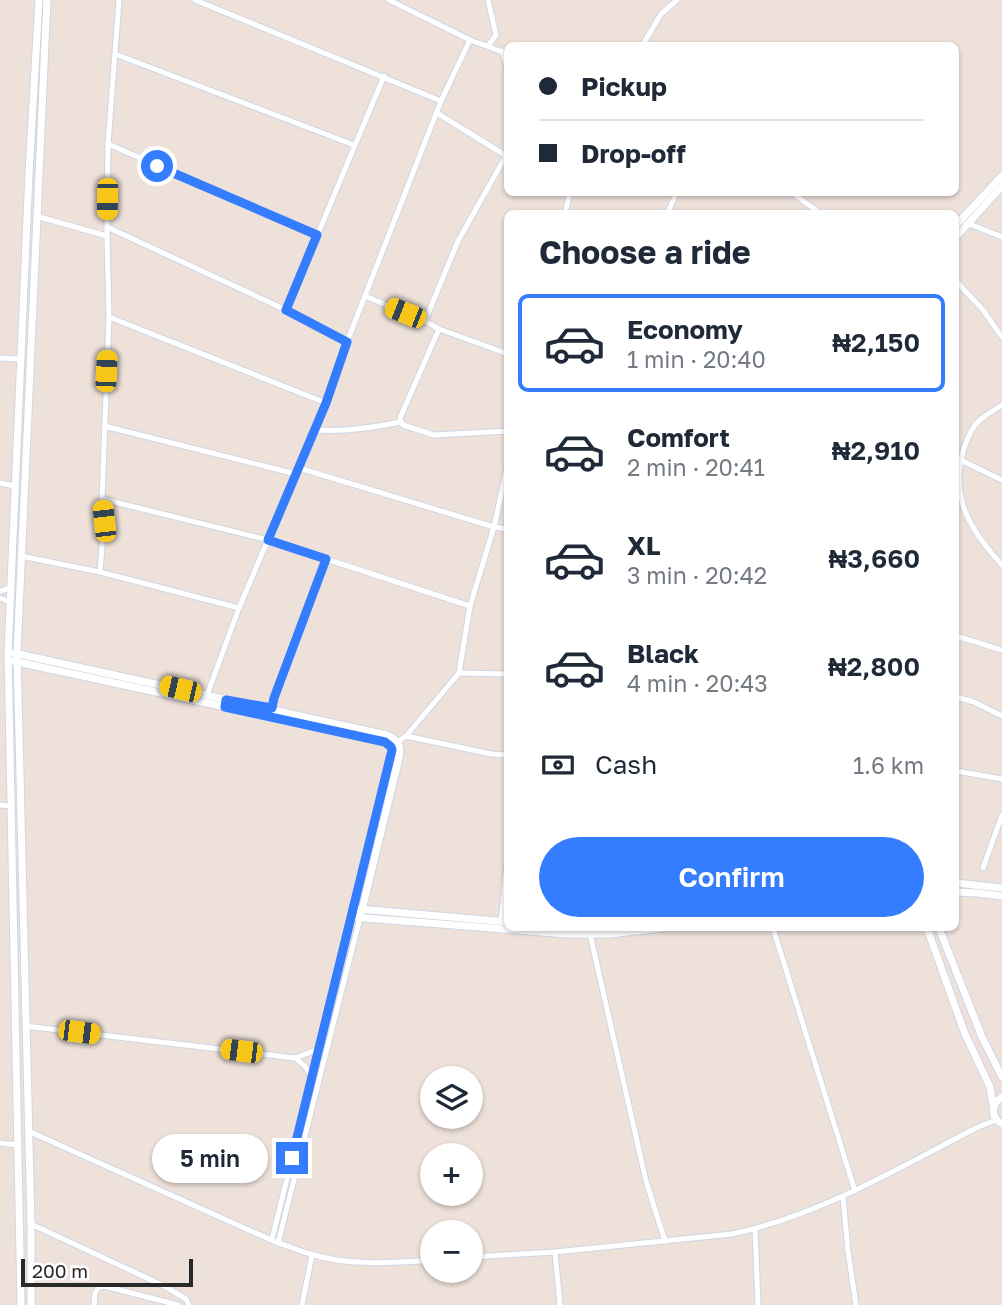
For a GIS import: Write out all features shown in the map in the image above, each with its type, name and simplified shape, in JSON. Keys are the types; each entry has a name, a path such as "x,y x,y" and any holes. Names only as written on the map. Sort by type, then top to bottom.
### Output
{"main road":[{"path":"31,1305 17,657 36,216 42,21 39,0"},
{"path":"21,1305 8,656 29,173 42,21 47,0"},
{"path":"959,222 1002,176"},
{"path":"959,233 1002,186"},
{"path":"8,656 207,695 226,703 272,708 387,735 399,742 399,758 357,913"},
{"path":"17,657 226,703 385,742 391,747 392,757 357,913"},
{"path":"959,883 1002,888"},
{"path":"959,892 1002,896"},
{"path":"357,913 504,922"},
{"path":"357,913 504,928"},
{"path":"537,931 567,934 636,931"},
{"path":"928,931 965,1034 989,1087 996,1116"},
{"path":"940,931 982,1037 1002,1077"},
{"path":"996,1116 997,1100 1002,1097"}],"street":[{"path":"100,572 104,521 102,499 108,317 108,144 119,0"},
{"path":"194,0 441,101"},
{"path":"389,0 470,40 504,52"},
{"path":"488,0 496,35 488,46"},
{"path":"644,42 661,14 677,0"},
{"path":"207,695 239,608 326,403 441,101 470,40"},
{"path":"115,54 354,145"},
{"path":"286,310 384,76"},
{"path":"437,113 504,153"},
{"path":"108,144 317,235"},
{"path":"425,321 458,241 504,160"},
{"path":"796,196 816,210"},
{"path":"36,216 107,236"},
{"path":"967,223 1002,237"},
{"path":"107,227 286,310 347,342"},
{"path":"959,284 1002,337"},
{"path":"365,296 439,329 504,353"},
{"path":"108,317 326,403"},
{"path":"439,329 400,418 401,422 434,435 504,430"},
{"path":"0,358 21,359"},
{"path":"959,457 974,426 1002,405"},
{"path":"314,430 367,429 401,422"},
{"path":"104,426 298,471 504,528"},
{"path":"959,459 1002,480"},
{"path":"959,479 960,499 966,516 989,551 1002,565"},
{"path":"391,747 406,736 459,673 470,606 494,527 504,481"},
{"path":"0,483 16,486"},
{"path":"102,499 268,540 470,606"},
{"path":"21,556 100,572 239,608"},
{"path":"272,708 326,559"},
{"path":"0,592 11,588"},
{"path":"0,598 10,602"},
{"path":"959,637 1002,650"},
{"path":"459,673 504,674"},
{"path":"959,698 1002,716"},
{"path":"406,736 504,755"},
{"path":"959,772 1002,779"},
{"path":"0,806 10,806"},
{"path":"983,868 999,830 1002,815"},
{"path":"275,1241 319,1049 357,913"},
{"path":"275,1241 357,913"},
{"path":"774,931 855,1191"},
{"path":"590,934 646,1181 665,1241"},
{"path":"25,1026 295,1058 319,1049"},
{"path":"295,1058 313,1077"},
{"path":"483,1256 665,1241 755,1229 843,1197 996,1116"},
{"path":"28,1131 312,1255 363,1262 420,1260"},
{"path":"0,1143 17,1145"},
{"path":"843,1197 856,1305"},
{"path":"31,1224 164,1286 184,1297 189,1305"},
{"path":"755,1229 758,1305"},
{"path":"555,1252 560,1305"},
{"path":"302,1305 312,1255"},
{"path":"94,1305 95,1293 98,1288 104,1286 177,1305"}],"route":[{"path":"157,166 317,235 286,310 347,342 326,403 268,540 326,559 272,708 226,700 225,707 385,742 392,750 292,1158"}]}
